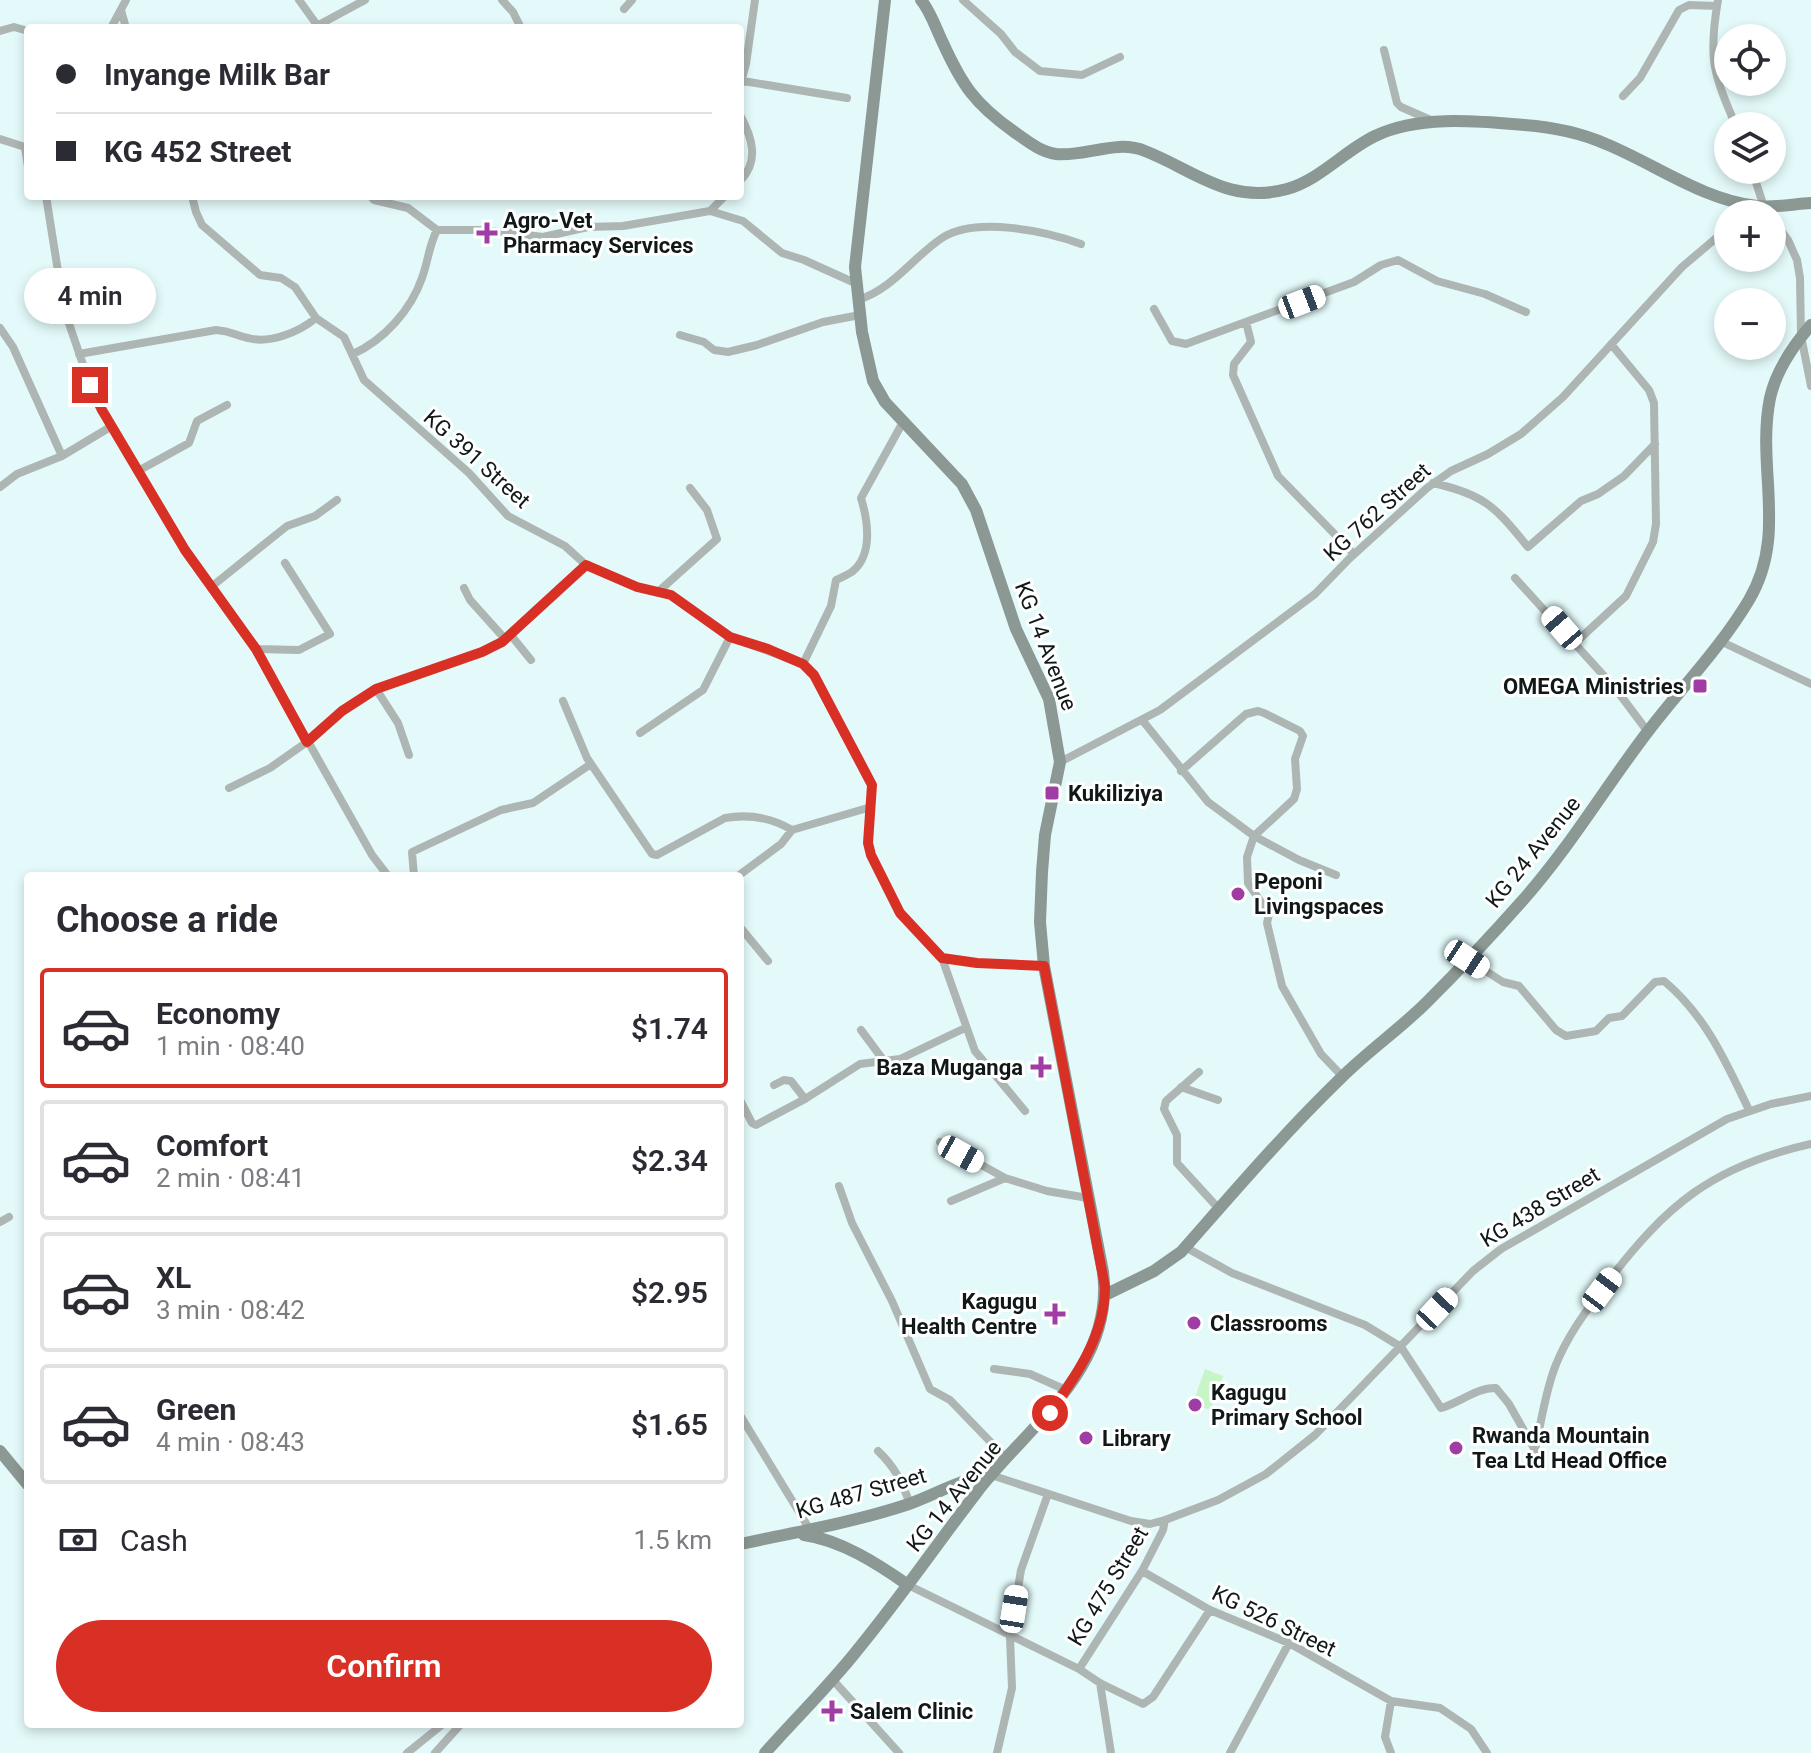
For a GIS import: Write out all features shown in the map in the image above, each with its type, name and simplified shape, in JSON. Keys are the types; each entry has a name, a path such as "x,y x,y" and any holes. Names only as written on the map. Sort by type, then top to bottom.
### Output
{"main road":[{"name":"KG 14 Avenue","path":"765,1753 832,1679 991,1475 1050,1413 1092,1344 1105,1295 1044,966 1040,922 1042,872 1045,835 1060,762 1049,699 1016,629 976,510 962,484 885,402 873,381 860,315 855,283 856,248 885,0"},
{"path":"925,2 955,68 977,102 1029,142 1053,153 1135,147 1163,158 1210,184 1233,191 1262,193 1288,189 1314,177 1373,137 1395,128 1437,123 1527,125 1583,135 1729,200"},
{"path":"1786,208 1811,203"},
{"name":"KG 24 Avenue","path":"1105,1295 1163,1266 1185,1247 1342,1076 1426,1003 1524,898 1720,641 1747,603 1767,557 1770,537 1767,428 1771,396 1782,366 1811,325"},
{"path":"0,1451 24,1480"},
{"name":"KG 487 Street","path":"744,1543 910,1504 966,1481 991,1475"},
{"path":"793,1533 817,1537 880,1565 908,1585"}],"street":[{"path":"113,24 126,0"},
{"path":"299,0 313,24"},
{"path":"321,24 365,0"},
{"path":"502,0 519,24"},
{"path":"624,9 632,0"},
{"path":"744,66 755,0"},
{"path":"963,0 1001,34 1015,52 1040,71 1082,75 1120,57"},
{"path":"1623,96 1640,78 1679,10 1689,5 1718,3 1711,54 1717,82 1730,112"},
{"path":"121,9 125,24"},
{"path":"0,31 14,27 24,30"},
{"path":"1384,50 1397,103 1437,123"},
{"path":"744,84 847,98"},
{"path":"744,122 753,151 752,163 744,175"},
{"path":"0,139 24,147"},
{"path":"47,200 64,309 90,385 138,471 211,587 256,649 372,855 385,872"},
{"name":"KG 391 Street","path":"193,200 202,225 260,275 281,278 295,287 316,318 344,337 364,380 469,473 508,516 565,546 586,565 637,587 671,595 730,637 803,664"},
{"path":"374,200 408,208 437,230 484,230 543,237 588,227 623,226 710,211 743,221 782,253 855,283"},
{"path":"710,211 721,200"},
{"path":"858,300 886,287 943,237 959,231 992,227 1025,228 1081,244"},
{"path":"353,354 384,336 412,299 437,230"},
{"path":"1786,238 1797,260 1801,336 1811,386"},
{"name":"KG 762 Street","path":"1060,762 1143,721 1304,602 1433,483 1521,434 1563,397 1682,267 1714,240"},
{"path":"1154,309 1172,341 1186,344 1354,282 1381,265 1398,260 1437,281 1485,294 1526,312"},
{"path":"680,335 704,342 714,350 728,352 823,322 860,315"},
{"path":"79,354 216,330 230,330 248,338 276,337 293,332 316,318"},
{"path":"1246,322 1251,342 1234,364 1233,375 1274,468 1292,492 1354,554"},
{"path":"0,328 13,347 62,456"},
{"path":"1575,643 1626,596 1650,549 1656,524 1656,443 1652,396 1611,344"},
{"path":"138,471 189,443 197,421 227,405"},
{"path":"903,422 861,498 866,538 862,561 851,574 836,580 831,606 803,664 818,681 872,785 868,843 871,855 900,913 942,958 975,1051 1025,1111"},
{"path":"1,484 17,474 62,456 112,426"},
{"path":"1433,483 1464,490 1486,501 1497,509 1528,547 1581,501 1598,494 1624,476 1656,443"},
{"path":"659,591 717,539 707,510 690,488"},
{"path":"211,587 287,526 315,516 337,500"},
{"path":"256,649 299,650 330,634 285,563"},
{"path":"229,788 270,768 307,742 342,711 376,689 482,652 508,636 586,565"},
{"path":"1515,578 1615,688 1648,732"},
{"path":"464,588 470,600 531,660"},
{"path":"640,733 703,690 730,637"},
{"path":"1720,641 1811,684"},
{"path":"376,689 398,723 409,755"},
{"path":"563,701 591,764 655,855 725,818 736,816 772,820 792,830"},
{"path":"1181,771 1240,718 1252,712 1264,713 1300,731 1303,736 1295,759 1296,795 1254,836 1247,857 1248,883 1269,914 1267,923 1282,986 1321,1054 1342,1076"},
{"path":"1143,721 1208,802 1254,836 1336,875"},
{"path":"414,872 412,852 501,810 533,803 591,764"},
{"path":"743,872 781,844 792,830 871,807"},
{"path":"744,932 768,961"},
{"path":"942,958 1044,966"},
{"path":"1467,959 1503,982 1519,986 1556,1030 1566,1036 1596,1031 1609,1018 1622,1016 1655,982 1664,981 1687,1003 1712,1036 1749,1110"},
{"path":"744,1108 756,1125 860,1064 900,1059 965,1028"},
{"path":"861,1030 884,1061"},
{"path":"1199,1072 1166,1101 1164,1109 1177,1135 1177,1163 1219,1209"},
{"path":"774,1085 784,1080 791,1081 805,1099"},
{"path":"1181,1087 1218,1100"},
{"name":"KG 438 Street","path":"1165,1520 1218,1500 1266,1474 1301,1447 1473,1271 1501,1249 1727,1119 1749,1110 1811,1096"},
{"path":"940,1142 1005,1178 1047,1191 1088,1198"},
{"path":"1185,1247 1232,1273 1365,1325 1401,1347 1441,1408 1458,1404 1483,1389 1496,1388 1509,1404 1535,1450 1553,1371 1565,1343 1639,1240 1698,1188 1726,1171 1775,1152 1811,1144"},
{"path":"951,1201 1005,1178"},
{"path":"839,1186 852,1223 892,1301 930,1389 950,1400 1007,1459"},
{"path":"0,1222 9,1217"},
{"path":"994,1369 1030,1374 1066,1390"},
{"path":"744,1422 810,1530"},
{"path":"878,1451 902,1480 910,1504"},
{"path":"991,1475 1131,1521 1150,1524 1165,1520"},
{"path":"997,1753 1012,1688 1010,1637 1021,1570 1048,1494"},
{"name":"KG 475 Street","path":"1079,1669 1142,1571 1165,1520"},
{"name":"KG 526 Street","path":"1142,1571 1210,1610 1289,1643 1391,1701 1440,1708 1471,1729 1487,1753"},
{"path":"908,1585 1143,1704 1148,1702 1210,1610"},
{"path":"1230,1753 1289,1643"},
{"path":"832,1679 899,1753"},
{"path":"1100,1683 1111,1753"},
{"path":"1391,1701 1385,1737 1391,1753"},
{"path":"407,1753 438,1728"},
{"path":"435,1753 457,1728"}],"green space":[{"path":"1205,1369 1223,1376 1210,1410 1193,1403"}],"place":[{"name":"Agro-Vet Pharmacy Services","path":"487,233"},
{"name":"OMEGA Ministries","path":"1700,686"},
{"name":"Kukiliziya","path":"1052,793"},
{"name":"Peponi Livingspaces","path":"1238,894"},
{"name":"Baza Muganga","path":"1041,1067"},
{"name":"Kagugu Health Centre","path":"1055,1314"},
{"name":"Classrooms","path":"1194,1323"},
{"name":"Kagugu Primary School","path":"1195,1405"},
{"name":"Library","path":"1086,1438"},
{"name":"Rwanda Mountain Tea Ltd Head Office","path":"1456,1448"},
{"name":"Salem Clinic","path":"832,1711"}],"route":[{"path":"90,385 185,550 256,649 307,742 342,711 376,689 502,642 586,565 637,587 671,595 730,637 803,664 814,675 872,785 868,843 900,913 942,958 1044,966 1105,1287 1100,1321 1092,1344 1072,1382 1050,1413"}]}
